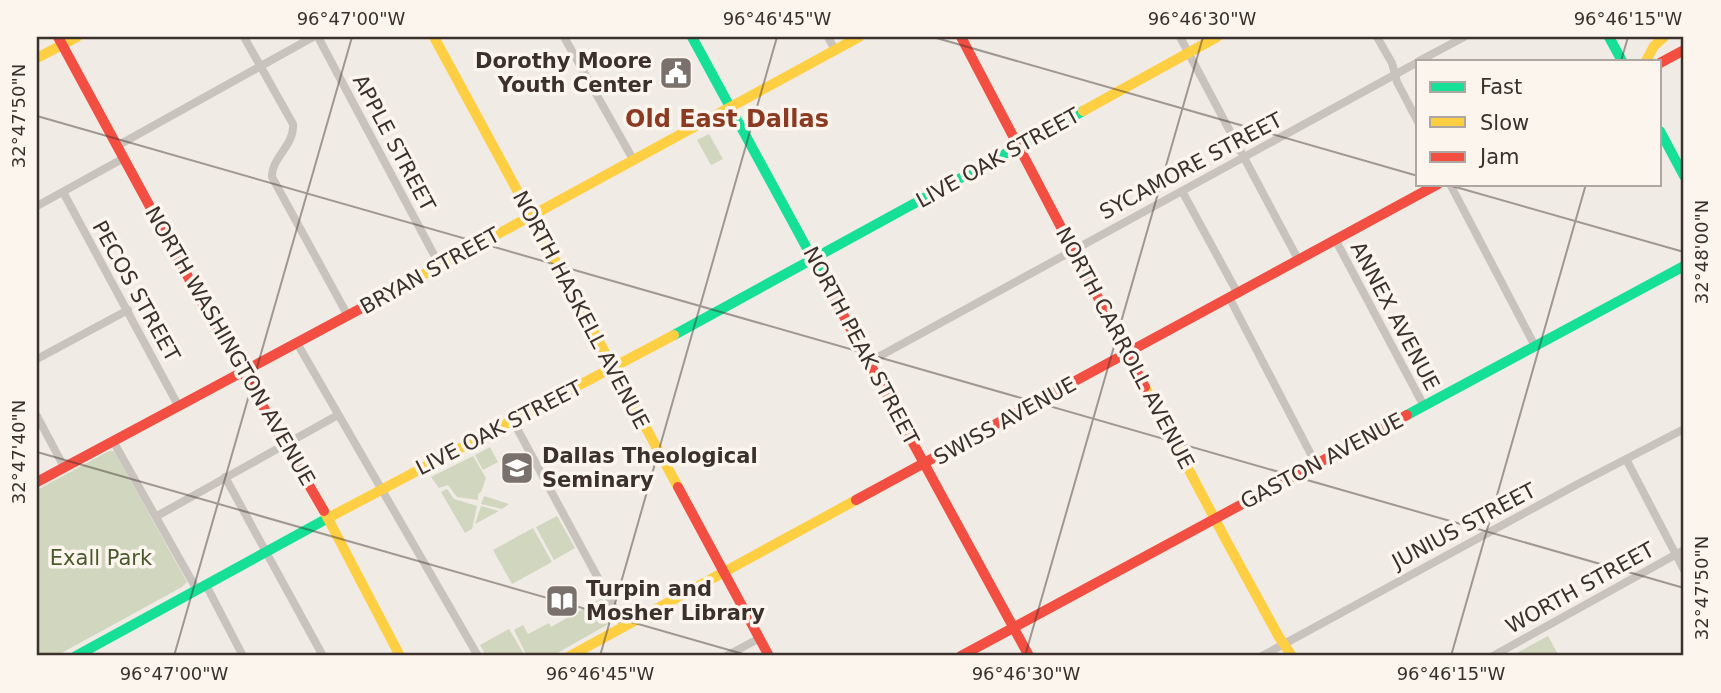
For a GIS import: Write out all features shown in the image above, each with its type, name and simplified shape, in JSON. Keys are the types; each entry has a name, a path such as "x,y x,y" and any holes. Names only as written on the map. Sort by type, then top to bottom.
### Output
{"street":[{"path":"37,58 60,41 77,37"},
{"path":"244,37 293,124 294,131 273,169 272,177 348,316"},
{"path":"117,146 315,37"},
{"name":"APPLE STREET","path":"315,37 440,266"},
{"name":"NORTH HASKELL AVENUE","path":"433,37 769,656"},
{"path":"564,37 634,161"},
{"name":"NORTH PEAK STREET","path":"692,37 1029,656"},
{"path":"828,37 835,50"},
{"name":"BRYAN STREET","path":"37,482 531,217 859,37"},
{"name":"NORTH CARROLL AVENUE","path":"961,37 1215,519 1292,656"},
{"path":"1180,37 1299,261"},
{"name":"LIVE OAK STREET","path":"80,655 382,488 814,260 1216,37"},
{"path":"1377,37 1392,63 1416,118"},
{"name":"SYCAMORE STREET","path":"1420,60 1464,37"},
{"path":"1609,37 1621,60"},
{"path":"1647,60 1654,46 1664,37"},
{"name":"NORTH WASHINGTON AVENUE","path":"60,41 193,286 328,518 400,656"},
{"path":"1662,62 1684,50"},
{"name":"SYCAMORE STREET","path":"869,362 1416,62"},
{"path":"1662,135 1684,176"},
{"path":"37,206 124,158"},
{"name":"SWISS AVENUE","path":"570,656 1434,186"},
{"path":"1451,186 1535,346"},
{"path":"1182,191 1316,464"},
{"name":"PECOS STREET","path":"62,192 179,407"},
{"name":"ANNEX AVENUE","path":"1336,241 1423,406"},
{"name":"GASTON AVENUE","path":"961,656 1684,266"},
{"path":"37,359 128,310"},
{"path":"297,343 478,656"},
{"path":"157,516 338,415"},
{"path":"37,416 64,467"},
{"path":"513,421 624,626"},
{"name":"JUNIUS STREET","path":"1262,656 1684,429"},
{"path":"113,441 243,656"},
{"path":"1626,459 1680,552 1684,570"},
{"path":"225,477 323,656"},
{"name":"WORTH STREET","path":"1493,656 1680,552"},
{"path":"726,656 760,638"}],"green space":[{"path":"709,134 723,159 711,165 697,140"},
{"path":"490,447 498,462 483,470 475,455"},
{"name":"Exall Park","path":"109,451 114,451 187,582 56,656 37,656 37,490"},
{"path":"473,456 486,478 478,500 457,497 448,485 439,488 431,477"},
{"path":"447,489 454,499 477,506 472,529 465,533 441,492"},
{"path":"484,496 509,504 502,509 481,504"},
{"path":"481,506 499,511 475,524"},
{"path":"557,516 575,548 554,560 536,527"},
{"path":"533,528 552,562 512,584 493,550"},
{"path":"602,598 612,622 552,656 527,656 514,630 523,625 528,634 549,623 551,627"},
{"path":"509,629 525,656 486,656 480,645"},
{"path":"1548,636 1559,656 1511,656"}],"traffic: fast":[{"path":"692,37 834,298"},
{"path":"1609,37 1621,60"},
{"path":"674,335 1083,111"},
{"path":"1662,135 1684,176"},
{"path":"1407,415 1684,266"},
{"path":"76,656 328,518"}],"traffic: slow":[{"path":"37,58 77,37"},
{"path":"434,37 678,487"},
{"path":"386,295 859,37"},
{"path":"1083,111 1217,37"},
{"path":"1647,60 1654,46 1664,37"},
{"path":"328,518 674,335"},
{"path":"1145,387 1227,542 1292,656"},
{"path":"570,656 856,500"},
{"path":"324,511 400,656"}],"traffic: jam":[{"path":"58,37 193,286 324,511"},
{"path":"961,37 1145,387"},
{"path":"1662,62 1684,50"},
{"path":"856,500 1434,186"},
{"path":"37,482 386,295"},
{"path":"834,298 1029,656"},
{"path":"961,656 1407,415"},
{"path":"678,487 769,656"}],"place":[{"name":"Dorothy Moore Youth Center","path":"676,73"},
{"name":"Dallas Theological Seminary","path":"517,468"},
{"name":"Turpin and Mosher Library","path":"562,601"}],"district":[{"name":"Old East Dallas","path":"727,119"}]}
